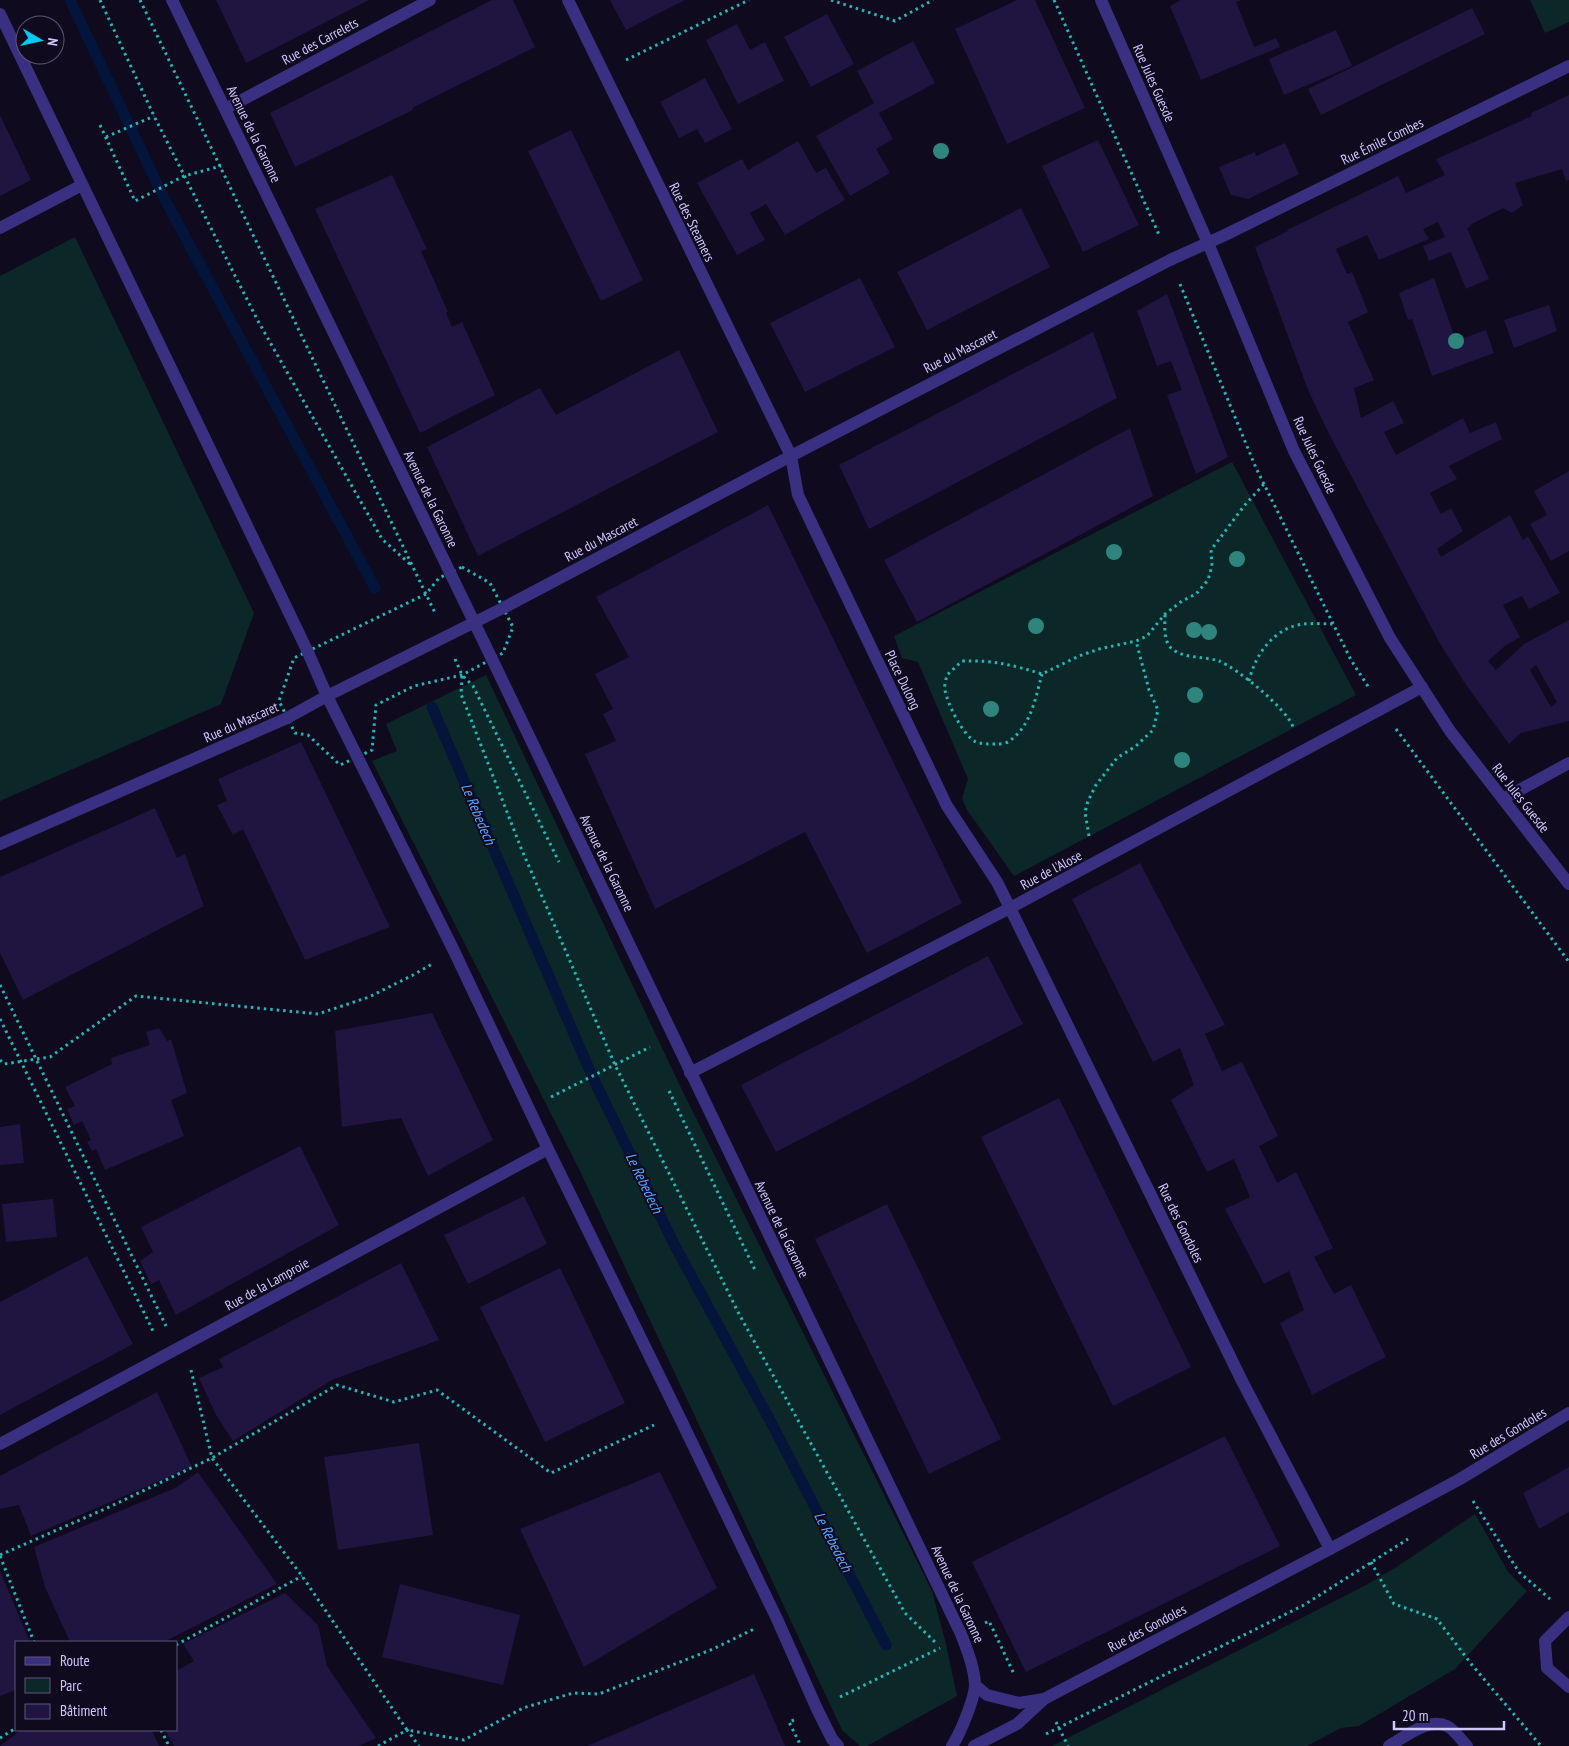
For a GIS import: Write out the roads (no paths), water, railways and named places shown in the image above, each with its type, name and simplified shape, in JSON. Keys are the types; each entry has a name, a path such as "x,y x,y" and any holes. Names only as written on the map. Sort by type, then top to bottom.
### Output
{"street":[{"name":"Avenue de la Garonne","path":"172,0 475,622 961,1634 971,1661 975,1685 966,1716 952,1746"},
{"name":"Rue des Carrelets","path":"225,109 430,0"},
{"name":"Rue des Steamers","path":"568,0 791,456"},
{"name":"Rue Jules Guesde","path":"1101,0 1208,242 1294,451 1390,638 1450,731 1569,884"},
{"path":"0,14 307,650 327,696 454,951 528,1108 777,1618 817,1709 838,1746"},
{"name":"Rue Émile Combes","path":"1208,242 1569,66"},
{"path":"0,228 82,185"},
{"name":"Rue du Mascaret","path":"0,844 287,718 1208,242"},
{"name":"Place Dulong","path":"791,456 798,495 947,806 997,882 1010,908"},
{"name":"Rue de l'Alose","path":"690,1073 1010,908 1422,687"},
{"path":"1503,799 1569,763"},
{"name":"Rue des Gondoles","path":"1010,908 1242,1383 1330,1549"},
{"name":"Rue de la Lamproie","path":"0,1444 548,1149"},
{"name":"Rue des Gondoles","path":"975,1685 987,1695 1019,1703 1044,1699 1356,1536 1460,1479 1569,1413"},
{"path":"1569,1617 1545,1641 1547,1668 1569,1687"},
{"path":"974,1746 1017,1724 1044,1699"},
{"path":"1389,1746 1426,1725 1439,1723 1449,1727 1467,1746"}],"waterway":[{"path":"70,0 163,196 375,588"},
{"name":"Le Rebedech","path":"432,707 593,1078 675,1246 773,1426 886,1645"}]}
